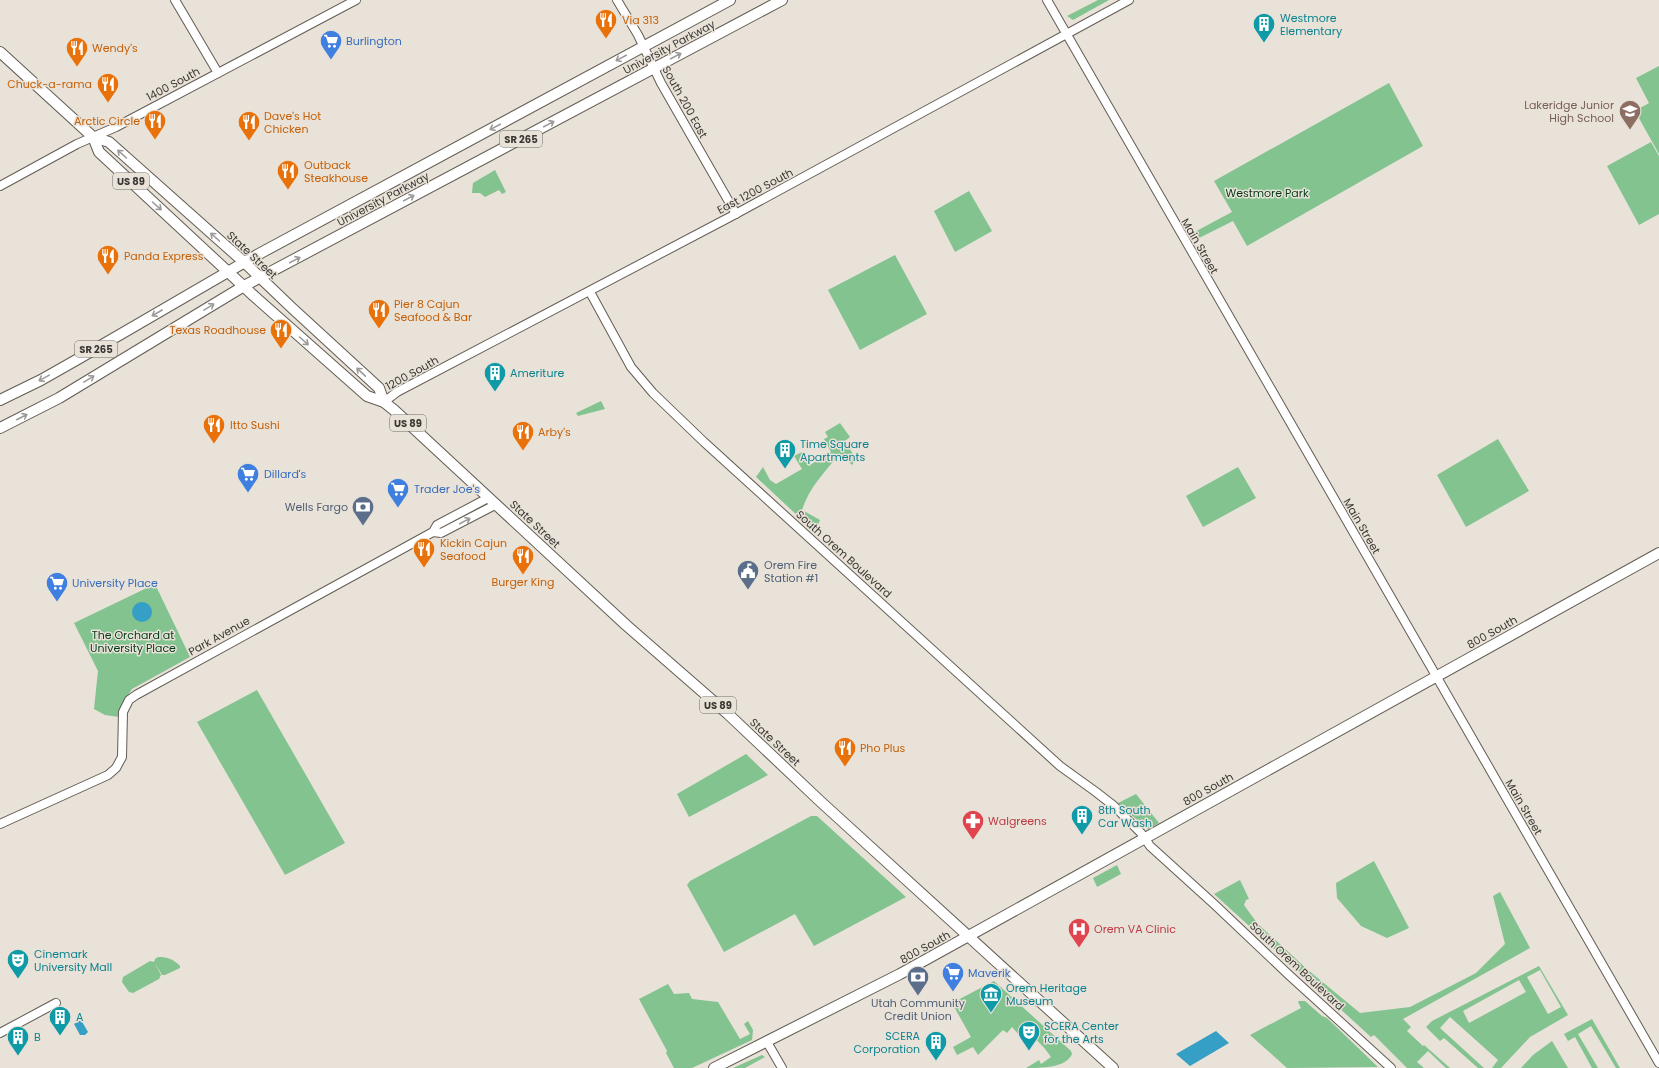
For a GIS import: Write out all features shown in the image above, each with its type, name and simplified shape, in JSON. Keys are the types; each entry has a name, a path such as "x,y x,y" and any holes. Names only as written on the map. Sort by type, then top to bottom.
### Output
{"main road":[{"name":"University Parkway","path":"0,400 72,363 245,263 730,0"},
{"name":"University Parkway","path":"0,428 59,398 244,286 782,0"},
{"name":"State Street","path":"0,52 93,137 109,142 245,263 379,388 384,402"},
{"name":"State Street","path":"93,137 99,152 244,286 367,396 384,402 635,633 728,714 821,802 1113,1068"},
{"name":"800 South","path":"714,1068 900,974 969,937 1144,838 1659,553"}],"street":[{"path":"175,0 218,72"},
{"name":"1400 South","path":"0,186 356,0"},
{"name":"South 200 East","path":"617,0 736,214"},
{"name":"Main Street","path":"1047,0 1659,1063"},
{"name":"East 1200 South","path":"452,364 736,214 1129,0"},
{"name":"South Orem Boulevard","path":"590,292 631,367 653,394 1060,766 1114,806 1141,833 1150,846 1391,1068"},
{"name":"1200 South","path":"384,402 397,392 452,364"},
{"name":"Park Avenue","path":"0,824 108,775 116,768 122,757 123,712 129,700 136,694 433,532 441,533 492,501"},
{"path":"0,1033 56,1003"},
{"path":"767,1042 782,1068"}],"green space":[{"path":"1098,0 1109,0 1073,20 1067,16"},
{"path":"1659,66 1659,154 1635,111 1649,103 1636,78"},
{"name":"Westmore Park","path":"1389,83 1423,146 1247,246 1233,221 1193,241 1189,235 1232,212 1214,181"},
{"path":"1651,142 1659,156 1659,214 1639,225 1607,166"},
{"path":"495,170 506,192 502,194 499,190 485,197 480,193 472,193 473,183"},
{"path":"969,191 992,231 955,252 934,211"},
{"path":"895,255 927,314 860,350 828,290"},
{"path":"601,401 605,409 578,416 576,413"},
{"name":"Time Square Apartments","path":"840,423 850,437 845,441 856,459 852,465 840,454 818,480 809,494 802,510 820,520 815,532 756,477 763,467 770,480 776,484 802,469 794,456 802,452 810,465 831,452 824,439 828,437 825,432"},
{"path":"1498,439 1529,491 1466,527 1437,475"},
{"path":"1238,467 1256,498 1203,527 1186,496"},
{"name":"The Orchard at University Place","path":"155,584 190,657 132,689 124,702 119,717 105,715 94,709 98,671 74,623"},
{"path":"257,690 345,843 285,875 197,722"},
{"path":"746,754 768,775 689,817 677,794"},
{"path":"1136,794 1159,823 1149,829 1118,803"},
{"path":"811,816 817,816 906,897 814,946 795,914 724,952 687,885 690,881"},
{"path":"1374,861 1409,928 1387,938 1361,926 1337,898 1336,883"},
{"path":"1117,865 1121,874 1097,887 1093,878"},
{"path":"1240,880 1249,899 1246,900 1244,905 1257,923 1308,970 1360,1013 1410,1007 1476,973 1505,944 1493,896 1500,892 1530,948 1403,1019 1411,1027 1407,1031 1450,1068 1446,1068 1428,1051 1417,1062 1424,1068 1407,1068 1374,1035 1371,1037 1214,894"},
{"path":"158,957 173,960 180,966 180,968 162,975 155,963 161,975 159,979 133,993 129,992 122,982 123,977 150,961 154,962"},
{"path":"1539,966 1568,1015 1530,1037 1501,1068 1492,1068 1498,1060 1450,1017 1440,1028 1484,1068 1478,1068 1444,1038 1440,1041 1426,1027 1432,1021","holes":["1540,970 1561,1007 1548,1014 1527,977","1519,980 1526,992 1469,1023 1463,1011"]},
{"path":"994,981 1071,1051 1072,1054 1069,1059 1059,1065 1026,1068 1039,1060 1041,1064 1051,1057 1044,1047 1035,1039 1028,1034 1021,1037 1012,1027 1007,1033 1003,1030 978,1055 973,1047 957,1055 953,1047 971,1037 952,1003"},
{"path":"668,984 674,994 689,993 692,999 718,1002 740,1039 750,1034 744,1024 748,1021 753,1030 752,1040 692,1068 674,1068 666,1053 667,1051 639,999"},
{"path":"1305,1001 1322,1016 1327,1018 1378,1067 1287,1068 1250,1035 1301,1008 1298,1002"},
{"path":"1592,1019 1620,1068 1616,1068 1591,1026 1578,1034 1598,1068 1592,1068 1575,1037 1568,1041 1564,1034"},
{"path":"1552,1041 1568,1068 1521,1068 1533,1055"},
{"path":"762,1055 765,1057 745,1068 733,1068"}],"water":[{"path":"142,602 149,605 152,612 149,619 142,622 135,619 132,612 135,605"},
{"path":"81,1020 88,1032 85,1035 80,1035 74,1024"},
{"path":"1216,1031 1229,1043 1190,1066 1176,1054"}],"place":[{"name":"Via 313","path":"606,40"},
{"name":"Westmore Elementary","path":"1264,44"},
{"name":"Burlington","path":"331,60"},
{"name":"Wendy's","path":"77,68"},
{"name":"Chuck-a-rama","path":"108,104"},
{"name":"Lakeridge Junior High School","path":"1630,130"},
{"name":"Arctic Circle","path":"155,140"},
{"name":"Dave's Hot Chicken","path":"249,142"},
{"name":"Outback Steakhouse","path":"288,190"},
{"name":"Panda Express","path":"108,276"},
{"name":"Pier 8 Cajun Seafood & Bar","path":"379,330"},
{"name":"Texas Roadhouse","path":"281,350"},
{"name":"Ameriture","path":"495,392"},
{"name":"Itto Sushi","path":"214,444"},
{"name":"Arby's","path":"523,452"},
{"name":"Time Square Apartments","path":"785,470"},
{"name":"Dillard's","path":"248,494"},
{"name":"Trader Joe's","path":"398,508"},
{"name":"Wells Fargo","path":"363,526"},
{"name":"Kickin Cajun Seafood","path":"424,568"},
{"name":"Burger King","path":"523,576"},
{"name":"Orem Fire Station #1","path":"748,590"},
{"name":"University Place","path":"57,602"},
{"name":"Pho Plus","path":"845,768"},
{"name":"8th South Car Wash","path":"1082,836"},
{"name":"Walgreens","path":"973,840"},
{"name":"Orem VA Clinic","path":"1079,948"},
{"name":"Cinemark University Mall","path":"18,980"},
{"name":"Maverik","path":"953,992"},
{"name":"Utah Community Credit Union","path":"918,996"},
{"name":"Orem Heritage Museum","path":"991,1014"},
{"name":"A","path":"60,1036"},
{"name":"SCERA Center for the Arts","path":"1029,1052"},
{"name":"B","path":"18,1056"},
{"name":"SCERA Corporation","path":"936,1062"}]}
